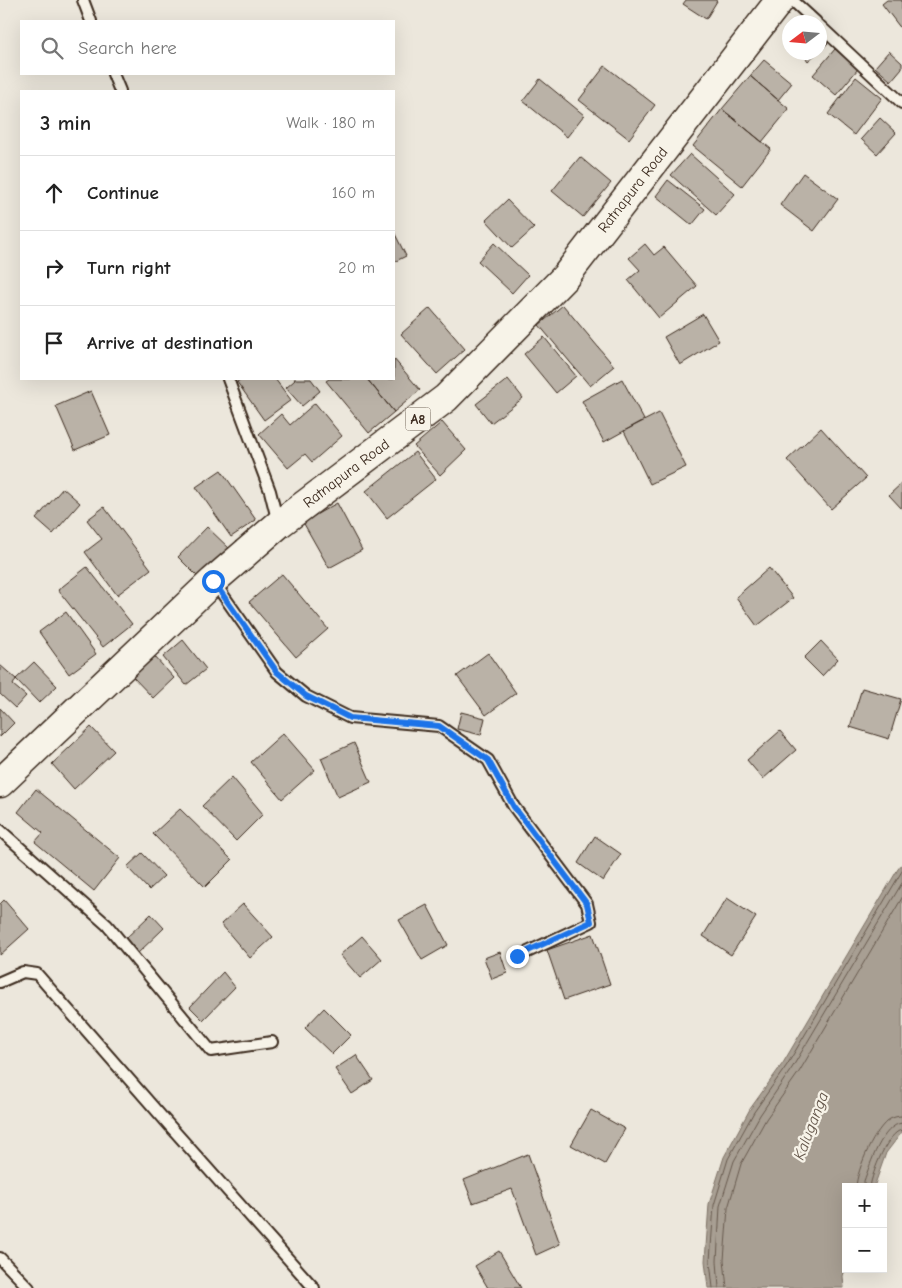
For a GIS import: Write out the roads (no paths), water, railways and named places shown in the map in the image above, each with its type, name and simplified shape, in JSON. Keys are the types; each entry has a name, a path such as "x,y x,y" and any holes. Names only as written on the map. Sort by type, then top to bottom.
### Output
{"highway":[{"name":"Ratnapura Road","path":"0,783 213,581 279,524 446,398 566,277 780,0"}],"lane":[{"path":"82,0 91,20"},
{"path":"792,0 808,15"},
{"path":"827,33 902,103"},
{"path":"113,75 120,90"},
{"path":"228,380 270,492 279,524"},
{"path":"213,581 277,672 306,696 350,718 439,726 488,760 514,807 587,904 591,922 517,956"},
{"path":"0,830 107,925 211,1051 272,1042"},
{"path":"0,982 23,972 38,974 314,1288"},
{"path":"0,1258 29,1288"}],"water":[{"name":"Kaluganga","path":"902,864 902,1132 886,1153 875,1183 842,1183 842,1273 844,1273 844,1288 708,1288 705,1261 709,1204 724,1157 750,1109 783,1063"}]}
